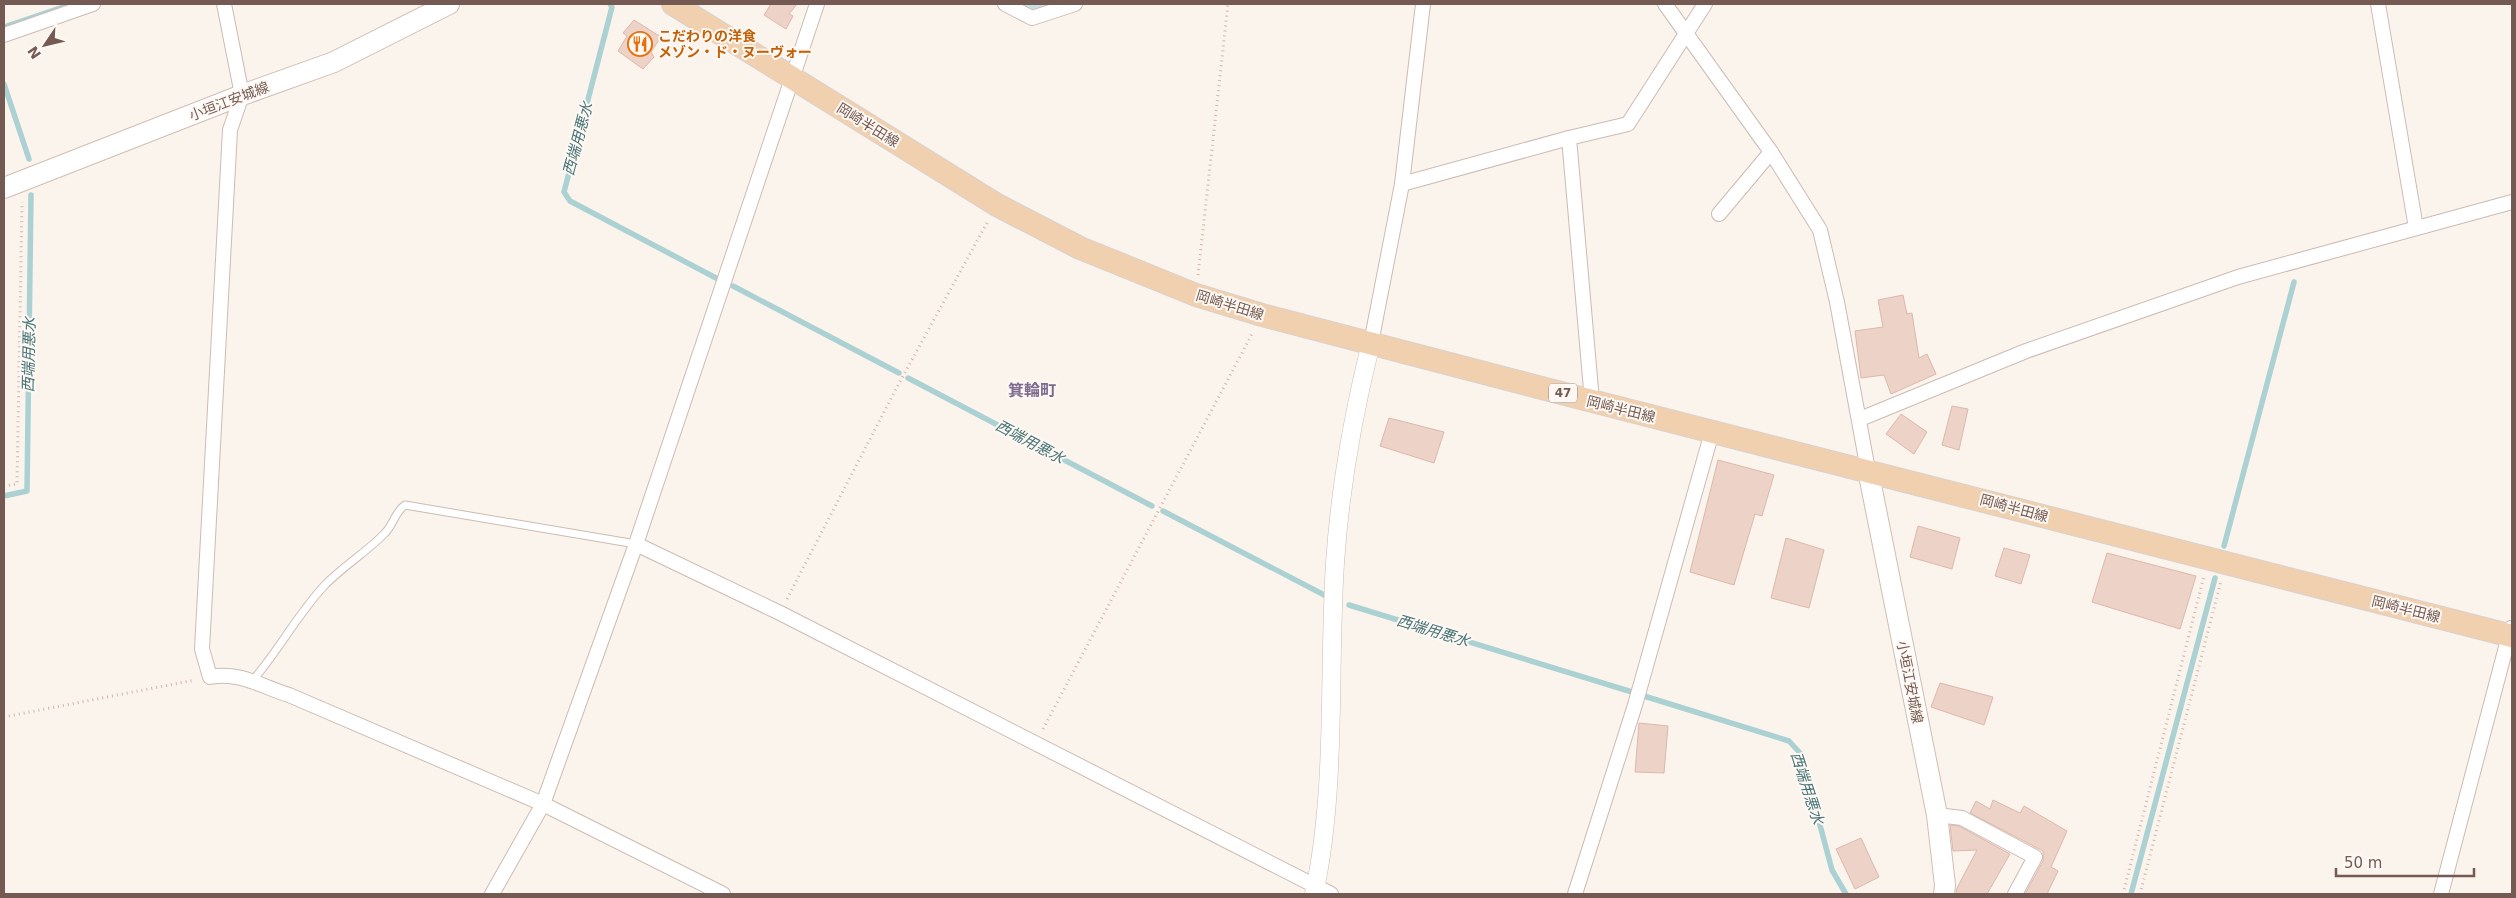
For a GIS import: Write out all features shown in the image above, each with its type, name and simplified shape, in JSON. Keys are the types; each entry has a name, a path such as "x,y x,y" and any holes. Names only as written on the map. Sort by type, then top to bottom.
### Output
{"main road":[{"name":"小垣江安城線","path":"13,184 242,95 334,62 449,4"},
{"name":"岡崎半田線","path":"674,4 997,205 1080,248 1196,295 1262,315 1712,432 1868,470 2217,561 2511,632"},
{"name":"小垣江安城線","path":"1868,470 1937,816 1945,885 1944,894"}],"street":[{"path":"4,35 93,4"},
{"path":"224,4 242,95 230,130 202,649 210,677 224,674 253,680 543,804 722,894"},
{"path":"492,894 543,804 636,544 817,4"},
{"path":"1005,4 1032,18 1075,4"},
{"path":"636,544 780,613 1035,743 1320,892 1326,824 1335,562 1345,470 1357,400 1372,343 1402,184 1423,4"},
{"path":"1665,4 1771,152 1820,230 1860,419 1868,470"},
{"path":"1402,184 1568,138 1628,124 1705,4"},
{"path":"2378,4 2416,228"},
{"path":"1568,138 1592,401"},
{"path":"1719,214 1771,152"},
{"path":"1860,419 2026,350 2228,280 2512,202"},
{"path":"1576,894 1635,705 1712,432"},
{"path":"2441,894 2511,632"},
{"path":"1937,816 1962,818 2035,857 2014,894"}],"lane":[{"path":"253,680 266,666 295,620 325,584 386,532 400,508 405,505 636,544"}],"path":[{"path":"1196,295 1228,4"},
{"path":"4,486 17,484 13,184"},
{"path":"780,613 897,387 997,205"},
{"path":"1035,743 1262,315"},
{"path":"2123,894 2217,561"},
{"path":"2140,894 2217,561"},
{"path":"4,717 210,677"}],"building":[{"path":"771,4 797,4 789,14 793,16 786,29 764,15"},
{"name":"こだわりの洋食 メゾン・ド・ヌーヴォー","path":"634,20 661,37 651,52 654,57 643,69 618,51 627,36 623,33"},
{"path":"1903,295 1907,314 1912,313 1919,358 1927,354 1936,374 1891,394 1884,375 1861,378 1855,331 1883,327 1878,300"},
{"path":"1952,406 1968,409 1959,450 1942,445"},
{"path":"1901,414 1927,432 1914,454 1886,434"},
{"path":"1389,418 1444,432 1434,463 1380,446"},
{"path":"1718,460 1774,475 1762,516 1755,514 1734,585 1690,572"},
{"path":"1918,526 1960,538 1952,569 1910,557"},
{"path":"1786,538 1824,550 1809,608 1771,598"},
{"path":"2004,548 2030,555 2021,584 1995,576"},
{"path":"2107,553 2196,576 2180,629 2092,602"},
{"path":"1940,683 1993,697 1984,725 1931,707"},
{"path":"1639,723 1668,726 1664,773 1635,772"},
{"path":"1993,800 2020,813 2024,806 2067,831 2051,867 2058,871 2047,894 2025,894 2043,861 2043,851 1970,813 1976,801 1990,809"},
{"path":"1950,825 1959,826 2010,854 1987,894 1956,894 1957,888 1977,850 1953,851"},
{"path":"1861,838 1879,877 1855,889 1836,849"}],"waterway":[{"name":"西端用悪水","path":"4,27 72,4"},
{"name":"西端用悪水","path":"610,4 612,7 564,192 570,201 716,278"},
{"path":"1026,4 1033,4"},
{"name":"西端用悪水","path":"4,84 29,159"},
{"name":"西端用悪水","path":"4,496 27,491 31,195"},
{"path":"2224,546 2294,282"},
{"name":"西端用悪水","path":"733,286 899,373"},
{"name":"西端用悪水","path":"908,378 1152,506"},
{"name":"西端用悪水","path":"1163,511 1330,598"},
{"path":"2131,894 2215,578"},
{"name":"西端用悪水","path":"1349,605 1632,692"},
{"name":"西端用悪水","path":"1644,696 1789,741 1801,754 1832,870 1846,894"}],"place":[{"name":"こだわりの洋食 メゾン・ド・ヌーヴォー","path":"640,44"}],"district":[{"name":"箕輪町","path":"1032,390"}]}
